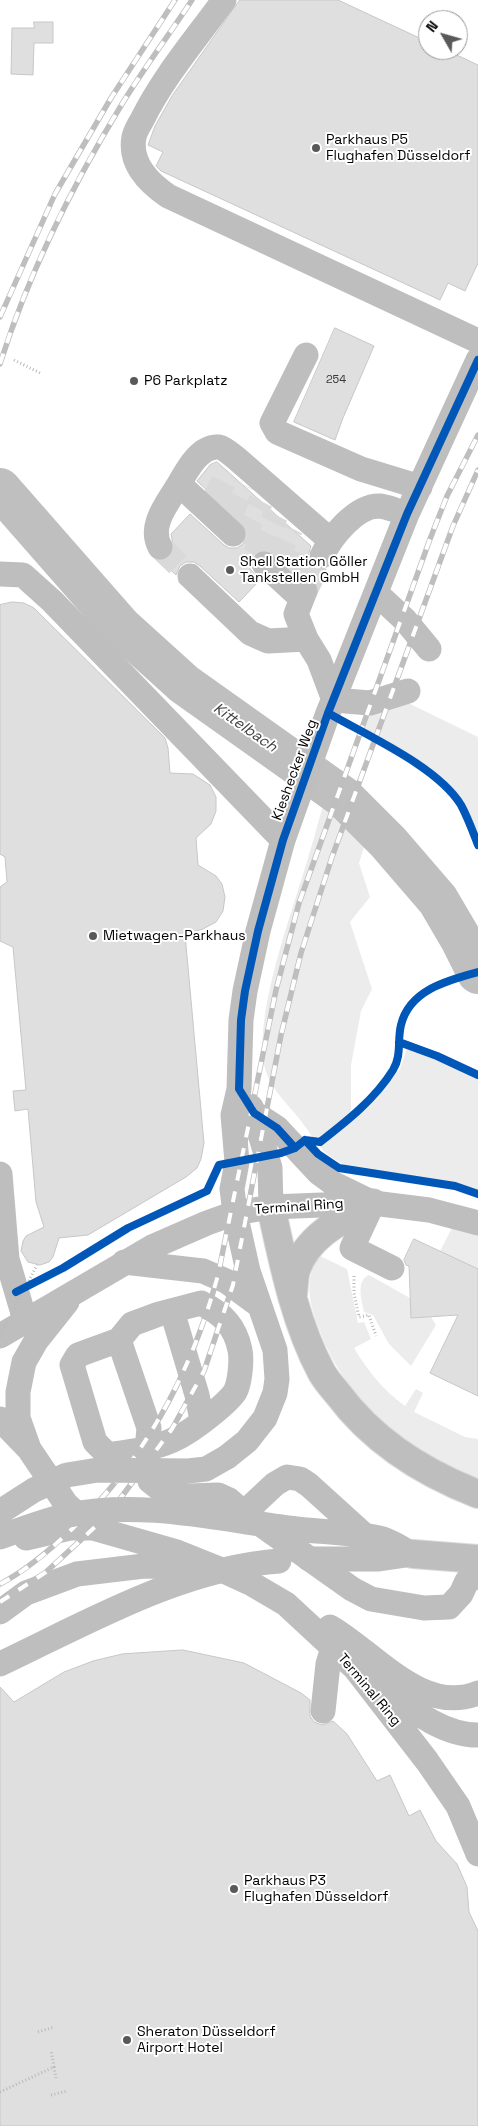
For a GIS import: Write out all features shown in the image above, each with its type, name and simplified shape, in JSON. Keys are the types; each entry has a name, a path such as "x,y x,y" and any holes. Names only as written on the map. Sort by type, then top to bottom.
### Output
{"highway":[{"path":"293,1295 296,1271 313,1243 330,1226 373,1202"},
{"path":"271,1207 293,1295 309,1346 322,1374 354,1415 384,1441 412,1461 448,1481 478,1494"},
{"path":"413,1554 478,1559"}],"street":[{"path":"224,0 152,100 134,137 135,157 143,174 148,193 168,196 478,340"},
{"path":"306,355 272,422 277,432 361,468 420,487"},
{"name":"Kieshecker Weg","path":"0,1512 34,1490 67,1475 98,1470 206,1469 227,1457 247,1441 265,1418 275,1393 277,1379 275,1350 248,1271 235,1214 232,1189 236,1162 233,1115 239,1089 239,1052 245,990 258,931 283,840 317,745 407,514 478,360"},
{"path":"160,547 155,538 156,528 162,512 210,509 196,458 211,447 272,500 349,521 364,510 380,506 407,514"},
{"path":"0,574 23,575 52,601 150,712 218,785 283,840"},
{"path":"190,576 250,633 268,640 306,639"},
{"path":"284,578 306,639 319,660 334,700 370,703 408,691"},
{"path":"376,593 405,620 429,648"},
{"path":"239,1089 254,1113 270,1168 271,1207"},
{"path":"254,1113 277,1128 318,1173 334,1184 373,1202 352,1248 392,1268"},
{"name":"Kieshecker Weg","path":"236,1162 250,1190 271,1207"},
{"path":"0,1174 8,1260 25,1320"},
{"name":"Terminal Ring","path":"0,1336 124,1262 208,1222 235,1214 271,1207 373,1202 430,1210 478,1223"},
{"path":"124,1262 203,1272 226,1281 260,1306"},
{"name":"Terminal Ring","path":"29,1449 18,1418 18,1392 24,1362 36,1341 76,1290"},
{"path":"201,1303 214,1309 225,1319 237,1335 242,1359 236,1391 219,1409 179,1437 147,1449 108,1455 94,1442 72,1365 78,1355 118,1340 132,1324 172,1311 201,1303"},
{"path":"172,1311 197,1395 202,1420"},
{"path":"118,1340 149,1428 147,1449 150,1481 165,1493 189,1496 218,1495 230,1500 352,1589 371,1599 424,1608 448,1607 462,1594 467,1581 478,1576"},
{"name":"Terminal Ring","path":"0,1419 29,1449 66,1504 93,1528"},
{"path":"7,1541 35,1524 43,1511 48,1496 48,1476"},
{"path":"244,1512 275,1484 287,1477 294,1478 300,1479 309,1485 379,1549 478,1549"},
{"path":"7,1541 40,1523 71,1515 115,1510 181,1513 315,1532 380,1538 413,1554"},
{"name":"Terminal Ring","path":"7,1541 70,1528 93,1528 177,1552 252,1584 286,1604 355,1668 427,1761 458,1806 478,1854"},
{"path":"0,1664 169,1585 231,1567 279,1560 379,1559 413,1554"},
{"name":"Terminal Ring","path":"0,1612 26,1594 77,1574 144,1566 217,1568"},
{"path":"286,1604 333,1629 412,1686 427,1693 454,1698 478,1693"},
{"path":"322,1711 328,1664 333,1648"},
{"path":"355,1668 423,1717 467,1735 478,1734"}],"path":[{"path":"14,360 42,374"},
{"path":"0,1336 37,1265"},
{"path":"355,1273 354,1293 359,1317 369,1315 376,1336"},
{"path":"38,2032 54,2027"},
{"path":"51,2050 56,2078"},
{"path":"0,2092 54,2067"},
{"path":"51,2095 67,2091"}],"shaded area":[{"path":"406,702 478,737 478,836 464,804 437,775 361,726 366,710"},
{"path":"326,795 368,835 359,863 370,897 350,922 372,989 361,1011 351,1065 351,1121 376,1097 400,1069 407,1048 478,1078 478,1191 473,1188 349,1167 340,1163 326,1153 317,1142 277,1092 266,1072 263,1053 263,1030 272,979"},
{"path":"452,1228 478,1235 478,1272 440,1251"},
{"path":"318,1255 347,1269 358,1323 364,1322 371,1339 354,1348 365,1365 376,1380 405,1406 416,1389 423,1393 414,1412 465,1437 478,1439 478,1480 452,1469 404,1439 362,1401 345,1379 330,1355 319,1329 311,1301 311,1273"},
{"path":"369,1275 410,1298 411,1318 431,1317 436,1325 411,1366 389,1344 373,1315 364,1312 361,1286 362,1282"}],"building":[{"name":"Parkhaus P5 Flughafen Düsseldorf","path":"240,0 338,0 418,37 418,60 467,60 478,65 478,263 465,291 448,283 440,300 161,171 156,166 163,152 148,145 155,126 172,96"},
{"path":"34,22 53,22 53,43 34,43 33,75 11,74 12,28 34,28"},
{"path":"335,328 374,346 335,440 294,422"},
{"path":"217,462 311,546 308,556 310,564 316,569 326,569 318,585 311,578 300,578 273,553 267,550 260,550 254,554 250,561 250,569 260,580 239,602 194,562 186,562 180,566 176,575 161,561 171,556 174,549 171,534 190,514 229,548 237,548 244,543 247,537 247,530 243,524 197,481 210,465"},
{"name":"Mietwagen-Parkhaus","path":"12,602 24,603 34,608 165,738 168,748 170,773 193,774 210,785 216,797 216,811 211,824 196,838 198,865 216,876 222,884 225,897 223,911 216,922 203,929 185,934 204,1143 197,1168 186,1177 88,1235 59,1238 53,1257 49,1262 40,1265 28,1262 21,1251 26,1236 44,1227 36,1202 28,1109 15,1111 13,1091 26,1090 13,947 0,941 0,887 7,882 5,857 0,854 0,605"},
{"path":"414,1239 478,1269 478,1396 430,1373 458,1315 411,1318 409,1266 406,1265 404,1260"},
{"name":"Parkhaus P3 Flughafen Düsseldorf","path":"183,1650 244,1663 301,1693 310,1700 310,1716 314,1722 322,1725 333,1721 347,1734 377,1781 390,1775 409,1816 420,1810 436,1841 457,1864 467,1887 469,1912 478,1931 478,2126 0,2126 0,1687 14,1702 64,1672 93,1661 122,1654"}],"waterway":[{"name":"Kittelbach","path":"0,489 121,627 184,684 343,797 388,842 438,900 478,973"}],"tunnel":[{"path":"212,504 229,471"},
{"path":"228,519 244,485"},
{"path":"240,541 261,501"},
{"path":"255,555 276,515"},
{"path":"274,563 291,528"},
{"path":"290,576 306,543"},
{"path":"160,547 190,576"},
{"path":"305,591 322,556"}],"railway":[{"path":"0,317 55,194 111,98 175,0"},
{"path":"0,364 24,296 69,198 122,104 192,0"},
{"path":"0,1584 38,1559 72,1529 98,1502 122,1474 143,1444 163,1412 180,1379 207,1311 218,1275 276,990 299,903 430,539 447,496 478,435"},
{"path":"0,1602 46,1572 108,1515 172,1429 204,1371 233,1285 281,1035 301,953 332,857 453,526 478,470"}],"cycle path":[{"path":"295,1148 277,1128 254,1113 239,1089 241,1020 245,991 258,931 283,840 328,713 407,514 478,360"},
{"path":"328,713 401,753 436,778 461,805 478,845"},
{"path":"16,1292 63,1268 128,1228 207,1191 219,1165 281,1153 295,1148 305,1140 320,1142 350,1118 386,1081 396,1064 401,1025 405,1013 412,1003 431,988 478,972"},
{"path":"399,1042 437,1056 478,1075"},
{"path":"305,1140 318,1154 339,1168 455,1186 478,1194"}],"place":[{"name":"Parkhaus P5 Flughafen Düsseldorf","path":"316,148"},
{"name":"P6 Parkplatz","path":"134,381"},
{"name":"Shell Station Göller Tankstellen GmbH","path":"230,570"},
{"name":"Mietwagen-Parkhaus","path":"93,936"},
{"name":"Parkhaus P3 Flughafen Düsseldorf","path":"234,1889"},
{"name":"Sheraton Düsseldorf Airport Hotel","path":"127,2040"}]}
